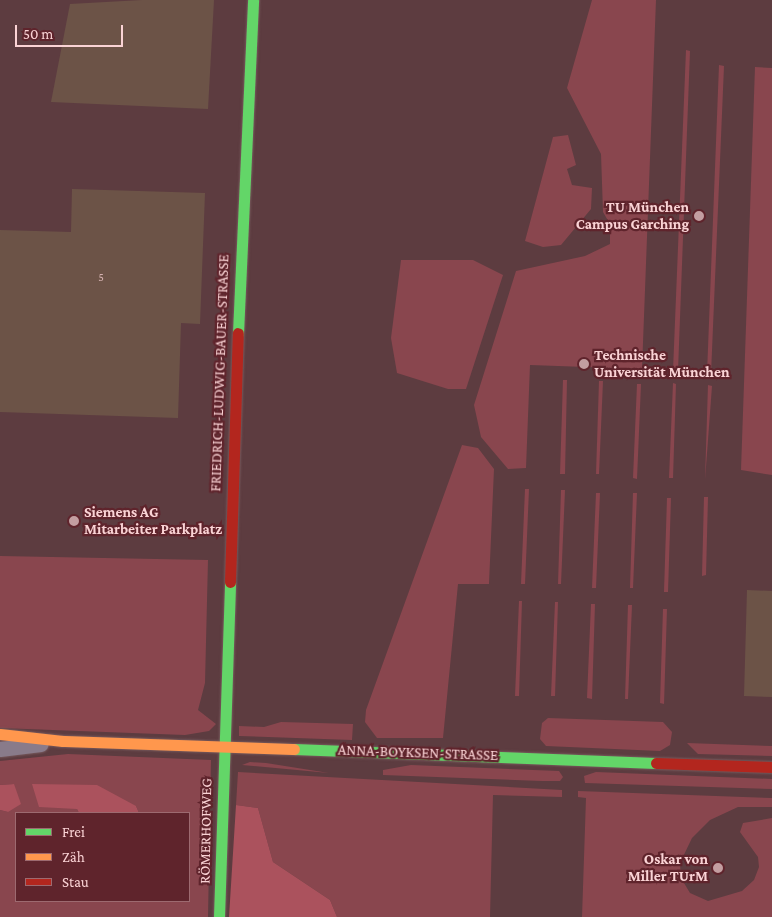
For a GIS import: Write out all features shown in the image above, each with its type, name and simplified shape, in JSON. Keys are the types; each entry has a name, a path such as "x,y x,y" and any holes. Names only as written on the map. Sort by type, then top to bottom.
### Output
{"street":[{"name":"FRIEDRICH-LUDWIG-BAUER-STRASSE","path":"223,746 244,131 254,0"},
{"name":"ANNA-BOYKSEN-STRASSE","path":"0,734 63,741 772,767"},
{"name":"ANNA-BOYKSEN-STRASSE","path":"0,749 63,741"},
{"name":"RÖMERHOFWEG","path":"219,917 223,746"}],"shaded area":[{"path":"592,0 656,0 642,369 530,365 526,468 508,469 481,437 474,405 516,271 585,256 610,244 610,224 603,212 601,154 567,88"},
{"path":"686,50 690,51 678,371 673,371"},
{"path":"719,65 724,66 711,374 707,374"},
{"path":"755,67 772,68 772,475 741,470"},
{"path":"568,135 576,165 567,169 572,185 592,188 591,209 561,245 543,247 525,241 553,137"},
{"path":"401,260 473,260 503,275 466,389 448,389 397,373 391,338"},
{"path":"563,380 567,380 565,474 560,474"},
{"path":"599,381 603,381 599,474 596,474"},
{"path":"673,383 676,384 673,478 669,478"},
{"path":"637,384 641,384 637,479 633,478"},
{"path":"708,385 712,386 705,480"},
{"path":"462,445 478,448 494,469 489,584 458,584 443,738 377,738 365,722 366,710"},
{"path":"525,489 529,489 525,584 521,584"},
{"path":"561,490 565,490 561,584 558,584"},
{"path":"596,493 600,493 596,588 592,588"},
{"path":"633,493 637,493 633,588 630,588"},
{"path":"704,497 708,497 706,575 702,576"},
{"path":"667,498 671,498 668,592 664,592"},
{"path":"0,556 208,560 205,683 198,710 216,724 209,731 185,735 0,728"},
{"path":"519,601 522,601 519,696 515,696"},
{"path":"555,602 558,602 555,696 551,696"},
{"path":"591,604 595,604 592,699 587,698"},
{"path":"628,605 632,605 628,699 625,699"},
{"path":"663,609 667,609 664,704 660,703"},
{"path":"548,718 663,722 672,732 670,745 660,751 546,746 540,739 542,723"},
{"path":"281,722 353,724 352,740 239,736 239,726 264,727"},
{"path":"687,743 772,746 772,756 698,754"},
{"path":"68,754 211,760 208,917 0,917 0,810 8,812 14,784 0,785 0,761"},
{"path":"250,762 266,763 329,773 242,765"},
{"path":"411,765 559,771 563,777 560,781 542,781 383,775 383,770"},
{"path":"238,772 562,790 562,797 493,795 490,917 337,917 330,900 273,862 258,808 236,805"},
{"path":"596,772 772,779 772,789 585,783 584,776"},
{"path":"14,784 21,804 8,812 0,810 0,785"},
{"path":"32,784 97,785 136,806 139,812 78,812 77,809 39,807"},
{"path":"578,791 772,798 772,807 738,807 710,820 692,838 680,863 681,878 690,893 708,901 742,891 754,880 759,867 758,857 740,832 743,823 772,818 772,917 582,917 586,798 578,797"},
{"path":"236,805 258,808 273,862 330,900 337,917 229,917"}],"building":[{"path":"142,0 214,0 208,109 51,102 70,4"},
{"path":"72,189 205,193 200,324 181,323 178,418 0,412 0,230 71,232"},
{"path":"747,590 772,591 772,697 744,696"}],"traffic: fast":[{"path":"238,333 253,0"},
{"path":"219,917 230,582"},
{"path":"294,749 656,763"}],"traffic: slow":[{"path":"0,734 63,741 294,749"}],"traffic: jam":[{"path":"230,582 238,333"},
{"path":"656,763 772,767"}],"place":[{"name":"TU München Campus Garching","path":"699,216"},
{"name":"Technische Universität München","path":"584,364"},
{"name":"Siemens AG Mitarbeiter Parkplatz","path":"74,521"},
{"name":"Oskar von Miller TUrM","path":"718,868"}]}
